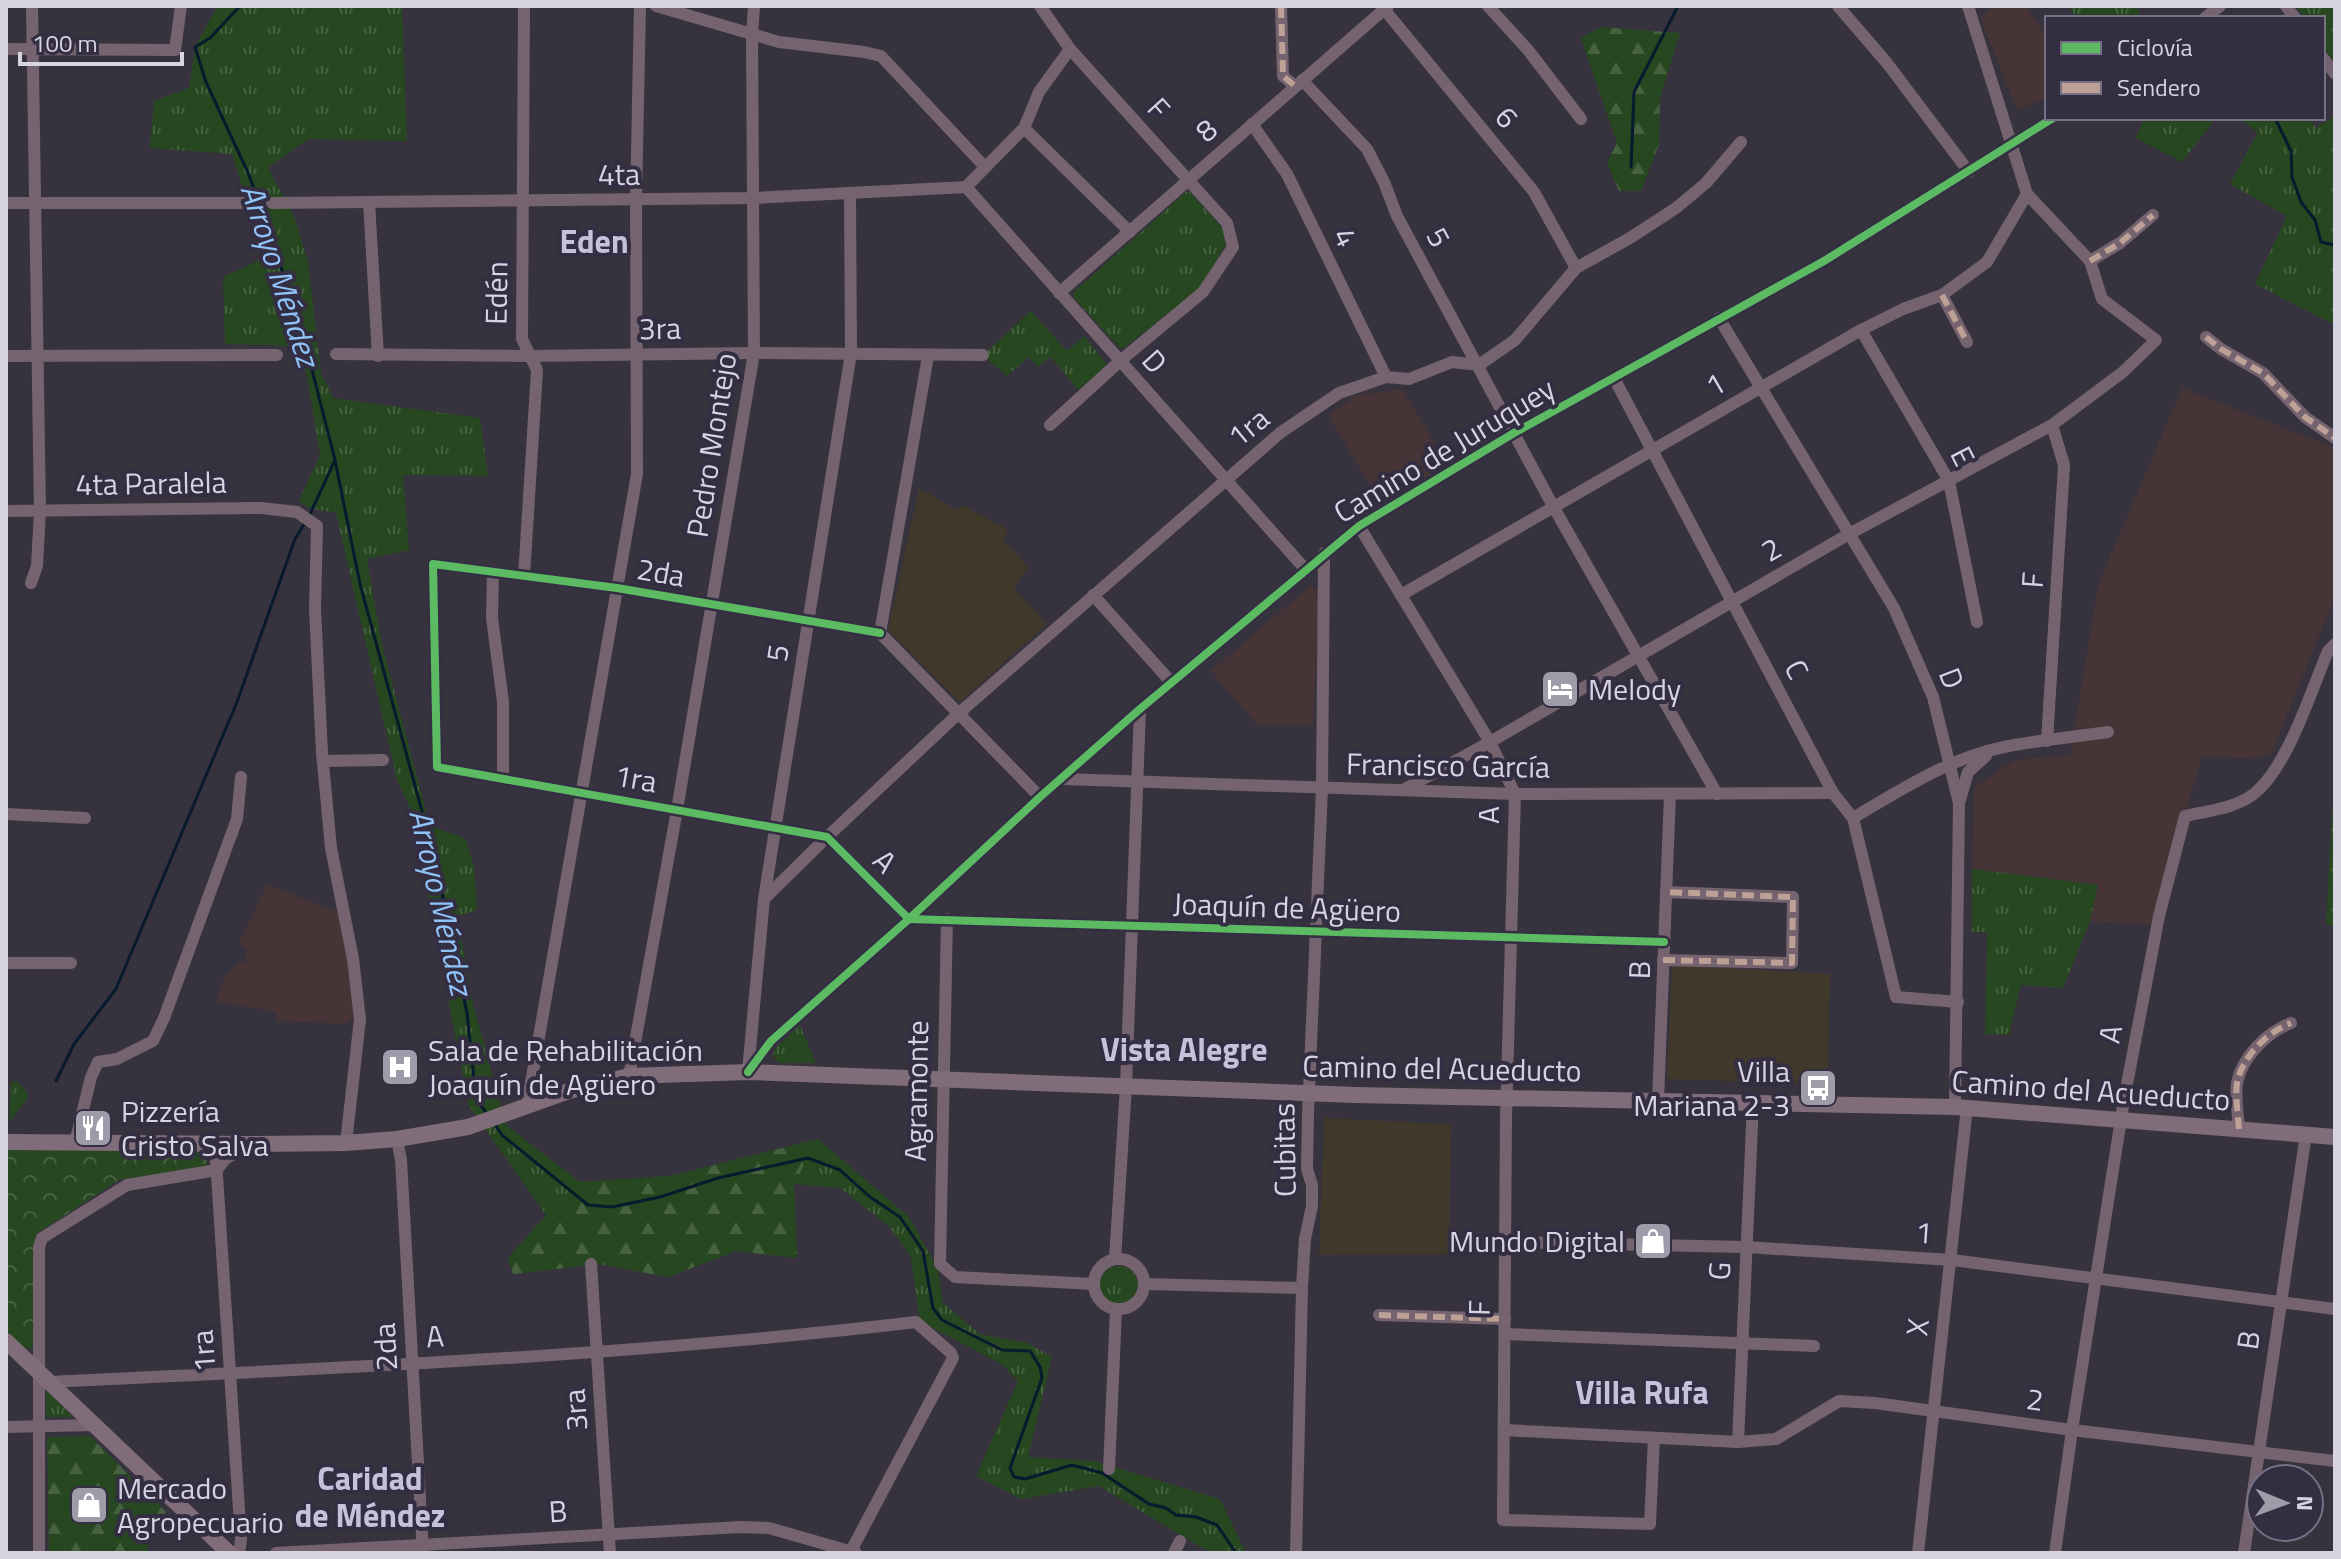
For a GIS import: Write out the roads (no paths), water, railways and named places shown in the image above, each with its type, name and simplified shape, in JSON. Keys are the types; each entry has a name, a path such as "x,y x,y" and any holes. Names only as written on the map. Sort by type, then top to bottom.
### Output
{"main road":[{"name":"Camino del Acueducto","path":"6,1142 215,1145 397,1139 468,1127 569,1091 629,1076 748,1072 1308,1094 1961,1107 2335,1137"},
{"path":"6,1341 229,1553"}],"street":[{"path":"31,583 37,566 40,511 32,6"},
{"path":"6,49 175,50 181,6"},
{"name":"Edén","path":"524,6 522,339 537,370 524,576"},
{"path":"527,1106 637,474 636,200 640,6"},
{"path":"656,6 779,42 881,56 985,167"},
{"name":"Pedro Montejo","path":"629,1076 754,353 754,6"},
{"name":"F","path":"1040,6 1070,49 1227,223 1233,248 1203,292 1120,361"},
{"path":"1281,6 1283,76 1298,83"},
{"path":"1488,6 1528,50 1581,119"},
{"path":"1838,6 1887,63 1969,172"},
{"path":"1968,6 2027,194 2090,261 2120,243 2153,215"},
{"name":"8","path":"1059,293 1386,8"},
{"name":"6","path":"1386,8 1534,192 1576,268"},
{"path":"966,187 1024,128 1039,92 1070,49"},
{"name":"5","path":"1298,83 1367,149 1397,216 1514,433"},
{"name":"Camino de Juruquey","path":"748,1072 771,1041 1040,797 1359,526 1514,433 1824,261 2050,120"},
{"name":"4","path":"1252,124 1287,174 1386,377"},
{"path":"1024,128 1130,232"},
{"path":"1479,365 1515,340 1576,268 1676,208 1706,183 1741,142"},
{"name":"4ta","path":"272,203 753,198 966,187"},
{"name":"D","path":"966,187 1306,570"},
{"name":"5","path":"748,1072 764,899 851,353 850,194"},
{"name":"1","path":"1401,595 1861,330 1903,309 1942,295 1987,262 2027,194"},
{"path":"369,202 378,356"},
{"path":"6,203 247,203"},
{"name":"2","path":"1403,790 1849,534 2052,425 2123,372 2156,340 2102,299 2090,261"},
{"path":"1942,295 1967,342"},
{"name":"D","path":"1719,318 1894,608 1933,697 1959,803 1961,1107"},
{"name":"E","path":"1861,330 1949,481 1977,622"},
{"path":"2206,337 2263,373 2305,417 2335,438"},
{"name":"3ra","path":"336,354 983,355"},
{"path":"6,356 277,355"},
{"path":"928,356 880,633 1040,797"},
{"path":"1050,425 1120,361"},
{"name":"1ra","path":"764,899 958,714 1280,433 1339,393 1386,377 1409,379 1452,362 1479,365"},
{"name":"C","path":"1614,378 1833,793 1853,818 1896,997 1958,1002"},
{"name":"F","path":"2047,741 2064,465 2052,425"},
{"path":"1514,433 1717,794"},
{"name":"4ta Paralela","path":"6,511 261,508 297,512 317,526 315,609 323,761"},
{"name":"A","path":"1359,526 1490,742 1515,794 1507,1098"},
{"name":"Cubitas","path":"1296,1553 1302,1288 1305,1239 1312,1206 1312,1185 1307,1169 1308,1094 1322,789 1324,553"},
{"name":"2da","path":"437,767 433,564 617,588 880,633"},
{"path":"493,572 492,618 503,702 503,779"},
{"path":"1093,595 1172,683"},
{"name":"A","path":"2055,1553 2121,1119 2159,916 2185,816 2237,803 2255,793 2281,762 2328,651 2335,644"},
{"path":"1115,1259 1126,1086 1140,709"},
{"path":"1853,818 1908,785 1950,765 2002,747 2108,732"},
{"path":"1959,803 1968,772 1980,760 2002,747"},
{"path":"346,1143 360,1019 357,982 331,848 323,761 383,760"},
{"name":"1ra","path":"437,767 827,837"},
{"path":"75,1143 91,1077 98,1062 117,1059 153,1041 164,1018 237,819 241,777"},
{"name":"Francisco García","path":"1063,779 1515,794 1833,793"},
{"name":"B","path":"1658,1100 1670,794"},
{"path":"6,814 85,818"},
{"name":"A","path":"827,837 909,919"},
{"path":"1663,960 1792,963 1793,897 1666,892"},
{"name":"Joaquín de Agüero","path":"909,919 1664,942"},
{"name":"Agramonte","path":"947,919 940,1264 955,1277 1094,1284"},
{"path":"6,963 71,963"},
{"path":"2239,1129 2237,1086 2241,1068 2268,1035 2291,1023"},
{"name":"F","path":"1507,1098 1503,1520 1650,1524 1654,1438"},
{"name":"G","path":"1738,1442 1753,1103"},
{"name":"X","path":"1918,1553 1952,1260 1961,1107"},
{"name":"B","path":"2244,1553 2306,1134"},
{"name":"2da","path":"397,1139 423,1549"},
{"path":"39,1553 37,1427 44,1377 39,1247 42,1238 127,1185 217,1170 225,1159 251,1144"},
{"name":"1ra","path":"215,1145 241,1540 239,1553"},
{"name":"1","path":"1506,1242 1746,1247 1952,1260 2097,1281 2335,1309"},
{"path":"1124,1259 1139,1268 1144,1284 1143,1293 1132,1305 1116,1309 1098,1298 1094,1284 1102,1265 1124,1259"},
{"name":"3ra","path":"591,1264 610,1553"},
{"path":"1144,1284 1302,1288"},
{"path":"1109,1469 1116,1309"},
{"path":"1379,1315 1505,1319"},
{"name":"A","path":"44,1377 231,1375 412,1364 828,1332 916,1322 953,1358 846,1551"},
{"path":"1505,1334 1814,1346"},
{"name":"2","path":"1504,1430 1738,1442 1776,1439 1839,1401 2335,1461"},
{"path":"6,1427 94,1425"},
{"name":"B","path":"276,1553 423,1549 609,1534 769,1528 846,1551"},
{"path":"1174,1553 1180,1541"}],"waterway":[{"name":"Arroyo Méndez","path":"240,6 210,38 195,47 206,82 249,175 299,319 335,460 360,584 434,855 467,1013 476,1098 487,1114"},
{"path":"1631,167 1634,92 1678,6"},
{"path":"2276,120 2291,151 2292,177 2301,202 2315,220 2321,242 2335,245"},
{"path":"310,514 335,460"},
{"path":"56,1081 74,1044 116,989 237,702 295,539 306,521"},
{"name":"Arroyo Méndez","path":"494,1123 502,1135 588,1205 612,1207 660,1197 718,1178 808,1158 840,1170 870,1197 900,1217 923,1251 933,1308 942,1320 1002,1350 1030,1351 1040,1367 1042,1378 1010,1468 1014,1477 1025,1479 1072,1465 1102,1473 1149,1504 1166,1508 1176,1515 1196,1517 1217,1525 1236,1553"}],"place":[{"name":"Melody","path":"1560,689"},
{"name":"Sala de Rehabilitación Joaquín de Agüero","path":"400,1067"},
{"name":"Villa Mariana 2-3","path":"1818,1088"},
{"name":"Pizzería Cristo Salva","path":"93,1128"},
{"name":"Mundo Digital","path":"1653,1241"},
{"name":"Mercado Agropecuario","path":"89,1505"}],"district":[{"name":"Eden","path":"594,241"},
{"name":"Vista Alegre","path":"1184,1049"},
{"name":"Villa Rufa","path":"1642,1392"},
{"name":"Caridad de Méndez","path":"370,1496"}]}
